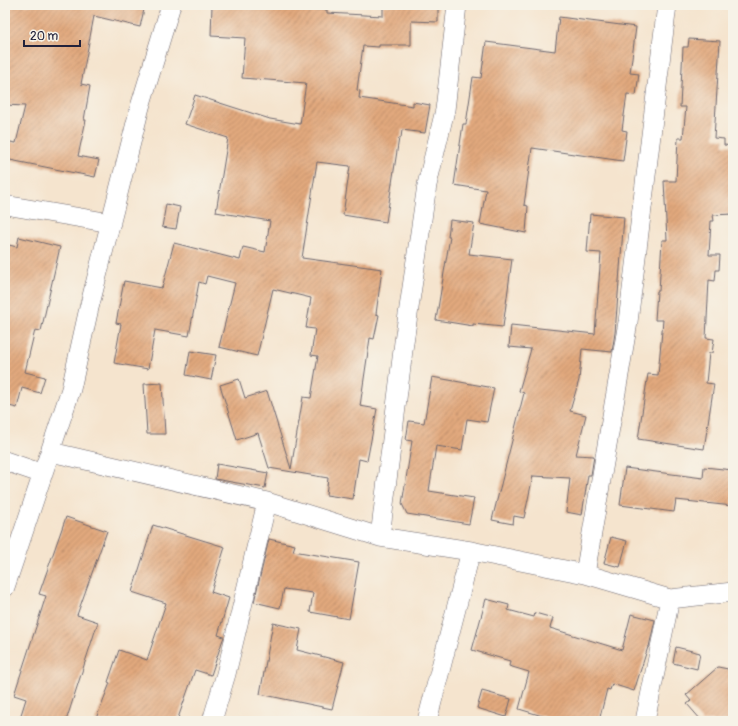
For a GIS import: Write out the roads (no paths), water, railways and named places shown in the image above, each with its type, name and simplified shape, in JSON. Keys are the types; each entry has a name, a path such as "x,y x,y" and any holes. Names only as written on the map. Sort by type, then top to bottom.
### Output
{"street":[{"path":"5,587 71,389 89,308 140,107 172,5"},
{"path":"380,537 404,342 427,185 445,110 457,5"},
{"path":"585,574 628,322 667,5"},
{"path":"5,205 111,223"},
{"path":"50,452 267,502 380,537 471,551 585,574 670,599 733,592"},
{"path":"5,461 43,474"},
{"path":"212,721 226,674 267,502"},
{"path":"427,721 471,551"},
{"path":"645,721 670,599"}]}
